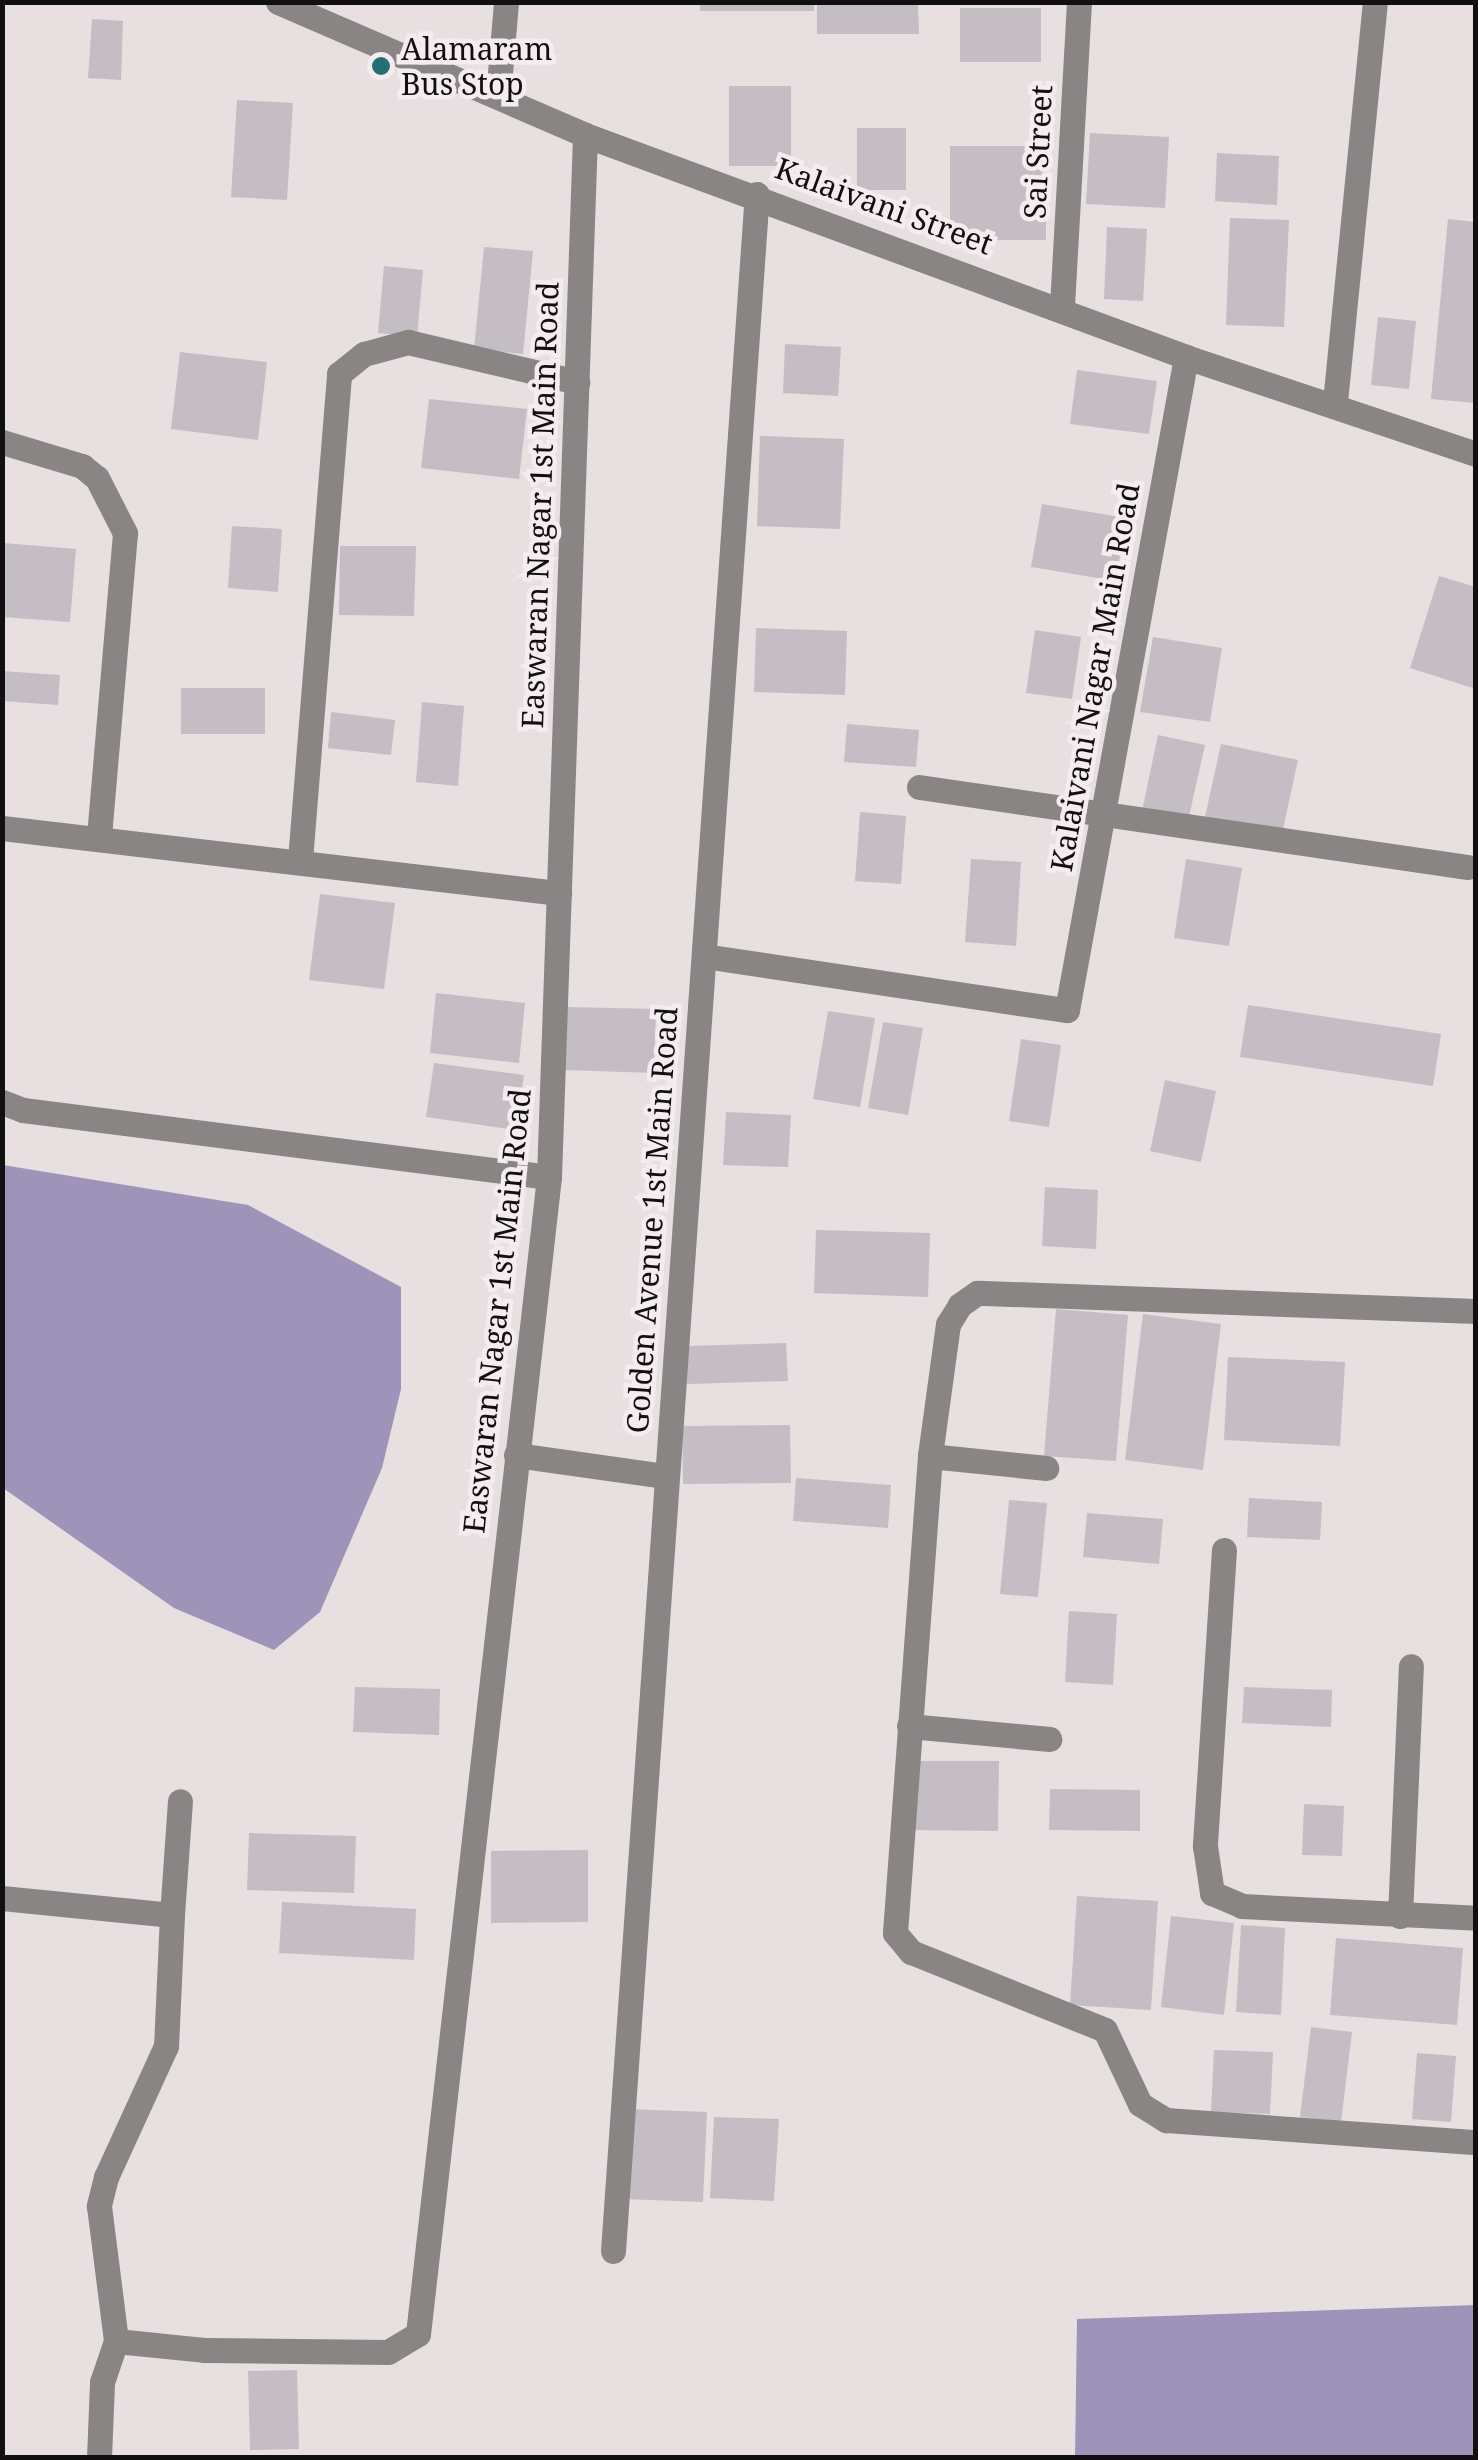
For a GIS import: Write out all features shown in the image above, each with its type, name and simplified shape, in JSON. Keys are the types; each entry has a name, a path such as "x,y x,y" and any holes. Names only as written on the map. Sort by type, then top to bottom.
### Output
{"street":[{"name":"Kalaivani Street","path":"278,2 585,135 1062,306 1186,356 1335,402 1476,454"},
{"path":"498,96 506,2"},
{"name":"Sai Street","path":"1062,306 1079,2"},
{"path":"1335,402 1375,2"},
{"name":"Easwaran Nagar 1st Main Road","path":"116,2341 204,2350 388,2352 418,2334 432,2251 549,1178 585,135"},
{"name":"Golden Avenue 1st Main Road","path":"613,2251 757,194"},
{"path":"300,860 340,374 364,354 408,342 576,382"},
{"name":"Kalaivani Nagar Main Road","path":"704,956 1067,1010 1186,356"},
{"path":"2,442 54,454 98,478 125,533 99,839"},
{"path":"918,787 1102,818 1468,867"},
{"path":"2,828 559,893"},
{"path":"2,1102 22,1110 549,1178"},
{"path":"1476,1311 977,1293 948,1324 930,1456 895,1933 911,1952 1105,2030 1140,2104 1166,2120 1476,2142"},
{"path":"516,1455 666,1476"},
{"path":"930,1456 1046,1468"},
{"path":"1224,1550 1205,1846 1212,1894 1242,1906 1476,1918"},
{"path":"1400,1916 1411,1666"},
{"path":"909,1726 1049,1739"},
{"path":"98,2458 102,2382 116,2341 99,2206 106,2176 166,2046 180,1802"},
{"path":"2,1898 172,1916"}],"shaded area":[{"path":"3,1165 248,1205 401,1287 401,1389 382,1468 320,1612 274,1650 174,1608 3,1488"},
{"path":"1475,2305 1475,2457 1075,2457 1077,2319"}],"building":[{"path":"700,2 814,2 814,11 700,11"},
{"path":"817,2 918,2 919,34 817,34"},
{"path":"960,8 1041,8 1041,62 960,62"},
{"path":"92,19 123,21 121,80 88,78"},
{"path":"729,86 791,86 791,166 729,166"},
{"path":"237,100 293,103 287,200 231,197"},
{"path":"857,128 906,128 906,190 857,190"},
{"path":"1090,133 1169,137 1165,208 1086,204"},
{"path":"950,146 1046,146 1046,240 950,240"},
{"path":"1217,153 1279,156 1277,205 1215,201"},
{"path":"1230,218 1289,220 1284,327 1226,325"},
{"path":"1448,219 1476,222 1476,403 1431,399"},
{"path":"1107,227 1147,229 1143,301 1104,299"},
{"path":"484,247 533,251 523,354 474,349"},
{"path":"384,266 423,270 417,337 378,333"},
{"path":"1378,317 1416,321 1409,389 1371,385"},
{"path":"785,344 841,347 838,396 783,393"},
{"path":"180,352 267,362 258,440 171,429"},
{"path":"1077,370 1157,381 1149,434 1070,424"},
{"path":"429,399 527,409 519,479 421,468"},
{"path":"760,436 844,439 840,529 757,526"},
{"path":"1042,504 1126,518 1116,581 1031,567"},
{"path":"232,526 282,529 278,592 228,588"},
{"path":"3,543 76,549 70,622 2,617"},
{"path":"340,546 416,546 414,616 339,615"},
{"path":"1439,576 1476,587 1476,689 1410,668"},
{"path":"756,628 847,631 845,695 754,692"},
{"path":"1035,630 1081,637 1072,699 1026,693"},
{"path":"1153,637 1222,648 1210,722 1140,712"},
{"path":"2,671 60,675 58,705 2,701"},
{"path":"181,688 265,688 265,734 181,734"},
{"path":"422,702 464,706 458,786 416,782"},
{"path":"331,712 395,720 391,755 328,748"},
{"path":"847,724 919,730 916,767 844,762"},
{"path":"1158,735 1205,745 1188,821 1142,811"},
{"path":"1221,744 1298,760 1282,834 1205,817"},
{"path":"860,812 906,816 901,884 855,881"},
{"path":"971,859 1021,862 1016,946 965,942"},
{"path":"1186,859 1242,868 1229,946 1174,938"},
{"path":"320,894 395,903 384,989 309,980"},
{"path":"436,993 525,1003 519,1063 430,1053"},
{"path":"1248,1005 1441,1034 1433,1086 1240,1057"},
{"path":"567,1007 656,1009 654,1073 565,1070"},
{"path":"828,1011 875,1018 860,1107 813,1099"},
{"path":"883,1022 923,1028 908,1115 868,1108"},
{"path":"1021,1039 1061,1045 1049,1127 1009,1121"},
{"path":"434,1063 524,1075 516,1130 426,1117"},
{"path":"1165,1080 1216,1091 1201,1162 1150,1151"},
{"path":"726,1112 791,1115 788,1167 723,1165"},
{"path":"1045,1187 1098,1190 1096,1249 1042,1246"},
{"path":"816,1230 930,1233 928,1297 814,1293"},
{"path":"1056,1309 1128,1315 1116,1461 1044,1456"},
{"path":"1143,1314 1221,1324 1203,1470 1125,1460"},
{"path":"786,1343 788,1381 687,1384 686,1346"},
{"path":"1228,1357 1345,1362 1340,1446 1224,1440"},
{"path":"790,1425 791,1483 683,1484 682,1426"},
{"path":"796,1478 891,1485 888,1528 793,1521"},
{"path":"1249,1498 1322,1502 1320,1540 1247,1537"},
{"path":"1009,1500 1047,1503 1038,1597 1000,1594"},
{"path":"1087,1513 1163,1519 1159,1564 1083,1557"},
{"path":"1069,1611 1117,1614 1113,1685 1065,1682"},
{"path":"355,1687 440,1689 439,1735 353,1732"},
{"path":"1244,1687 1332,1690 1331,1727 1242,1723"},
{"path":"907,1761 999,1761 998,1831 906,1830"},
{"path":"1050,1789 1140,1790 1140,1831 1049,1830"},
{"path":"1304,1804 1344,1806 1342,1856 1302,1855"},
{"path":"249,1833 356,1836 354,1893 247,1890"},
{"path":"588,1850 588,1922 491,1923 491,1851"},
{"path":"1077,1896 1158,1901 1151,2010 1070,2005"},
{"path":"282,1902 416,1909 414,1960 279,1953"},
{"path":"1171,1916 1234,1923 1224,2015 1161,2007"},
{"path":"1241,1925 1285,1928 1281,2015 1236,2012"},
{"path":"1336,1938 1463,1948 1457,2025 1330,2015"},
{"path":"1311,2027 1352,2032 1341,2122 1300,2117"},
{"path":"1214,2050 1273,2052 1270,2114 1211,2112"},
{"path":"1417,2053 1456,2056 1451,2122 1412,2119"},
{"path":"627,2109 707,2112 703,2202 623,2199"},
{"path":"714,2117 779,2119 774,2201 710,2198"},
{"path":"297,2370 299,2449 250,2450 248,2371"}],"place":[{"name":"Alamaram Bus Stop","path":"381,66"}]}
